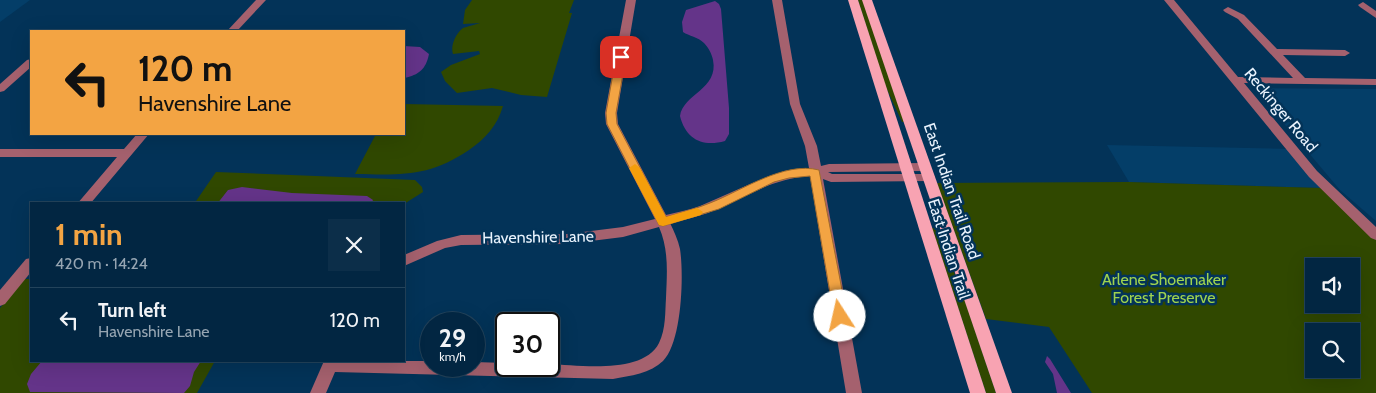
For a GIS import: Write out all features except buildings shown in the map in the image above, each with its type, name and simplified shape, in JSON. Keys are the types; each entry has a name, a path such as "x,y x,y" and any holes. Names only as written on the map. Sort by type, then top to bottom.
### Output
{"main road":[{"name":"East Indian Trail","path":"853,0 978,393"},
{"name":"East Indian Trail Road","path":"868,0 1004,393"}],"street":[{"path":"233,30 261,0"},
{"path":"318,393 331,363 613,372 640,366 655,359 664,350 671,337 674,255 672,244 663,222 612,124 611,113 631,0"},
{"path":"777,0 795,104 811,146 854,393"},
{"name":"Reckinger Road","path":"1169,0 1234,80 1329,191 1376,235"},
{"path":"1364,5 1376,15"},
{"path":"1228,10 1241,17 1302,81"},
{"path":"1274,52 1345,53"},
{"path":"0,89 30,63"},
{"path":"1234,80 1376,82"},
{"path":"85,202 142,135"},
{"path":"0,153 126,153"},
{"name":"Havenshire Lane","path":"405,261 442,244 461,240 587,238 616,234 714,206 771,179 789,174 815,172 831,178 927,172"},
{"path":"0,300 30,264"}],"shaded area":[{"path":"0,0 30,0 0,22"},
{"path":"715,1 721,9 729,108 729,134 725,141 710,143 696,140 691,136 686,131 680,116 687,102 706,85 711,78 713,70 712,58 708,49 702,41 683,32 682,22 686,10"},
{"path":"405,46 420,47 429,54 424,67 414,75 405,78"},
{"path":"1254,88 1376,89 1376,221 1340,190"},
{"path":"1107,145 1290,149 1322,188 1129,182"},
{"path":"242,187 292,193 367,196 373,200 372,202 219,202 228,190"},
{"path":"1047,356 1071,393 1057,393 1053,374 1045,362"},
{"path":"41,362 200,362 194,372 190,386 184,393 30,392 27,384 31,374"}],"green space":[{"path":"472,0 574,0 569,13 572,13 547,97 521,95 492,88 457,93 445,81 441,72 451,65 480,54 479,51 453,54 452,51 454,40 460,30 480,23 463,24 465,10"},
{"path":"858,0 863,0 905,122 902,122 885,85"},
{"path":"405,104 503,106 494,126 481,141 455,159 428,170 415,172 401,174 355,174 375,135 405,135"},
{"path":"216,172 415,180 422,187 423,192 405,203 195,202"},
{"name":"Arlene Shoemaker Forest Preserve","path":"1129,182 1322,188 1376,240 1376,393 1092,393 1049,327 986,319 937,183"},
{"path":"932,228 935,228 961,289 996,393 986,393"},
{"path":"24,279 30,279 30,362 214,362 197,393 0,393 0,308"}],"slow traffic":[{"path":"635,168 663,222 697,212"}],"route":[{"path":"621,57 611,113 612,124 663,222 714,206 758,184 779,176 815,172 840,316"}]}
